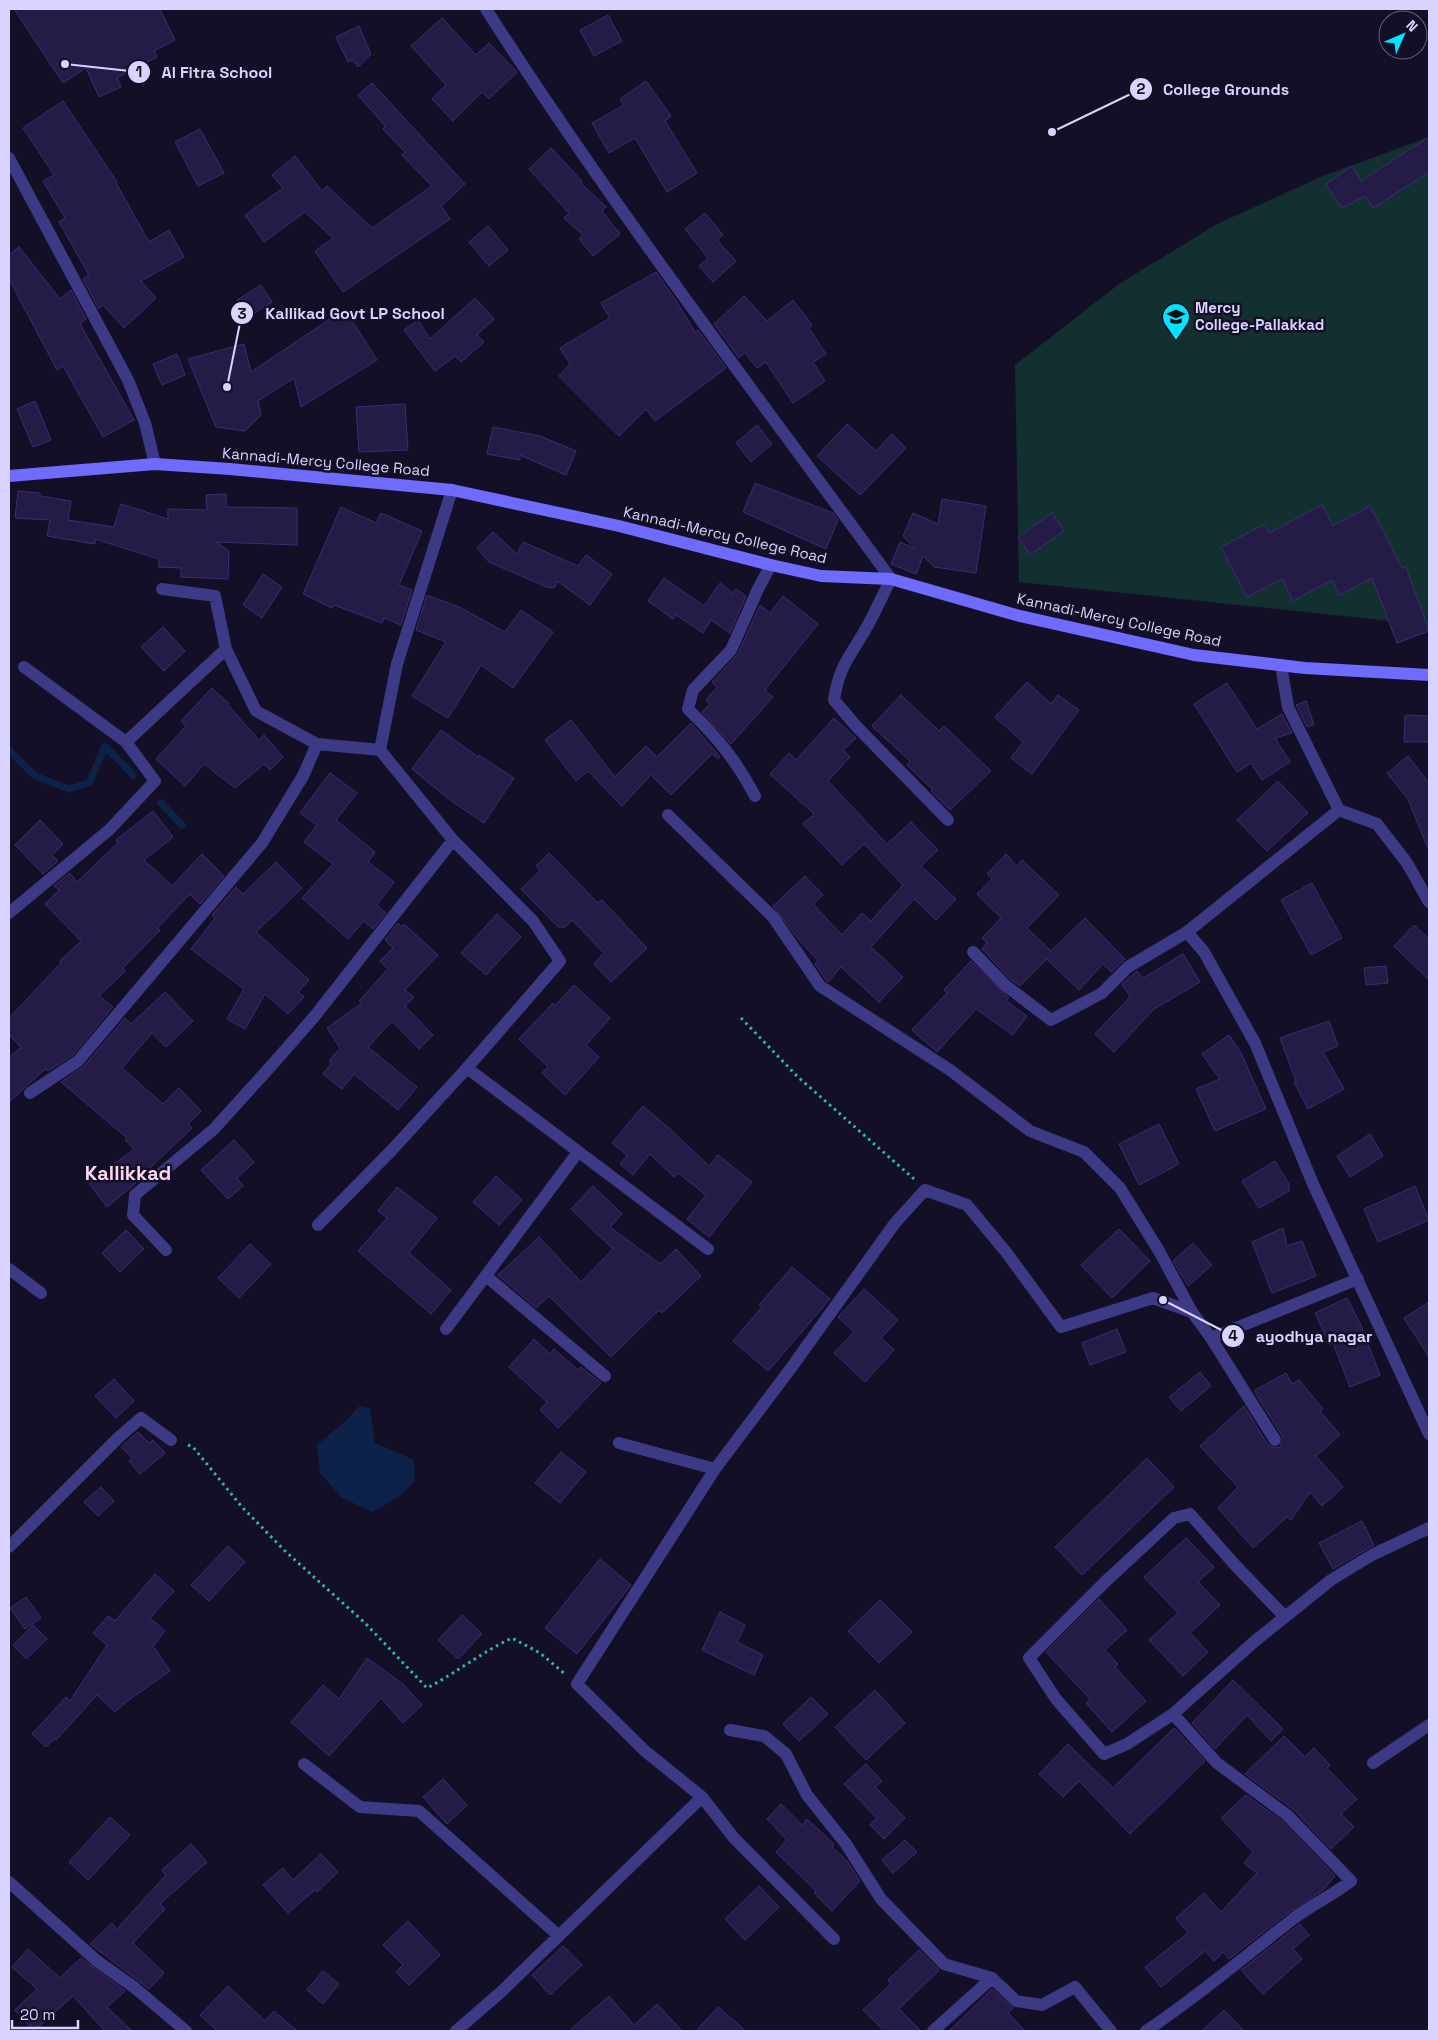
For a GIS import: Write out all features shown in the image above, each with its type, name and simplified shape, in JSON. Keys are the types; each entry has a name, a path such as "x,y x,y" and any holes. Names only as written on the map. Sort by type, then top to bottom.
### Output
{"main road":[{"name":"Kannadi-Mercy College Road","path":"9,476 155,464 230,469 452,490 620,526 821,576 892,579 1016,615 1194,655 1281,665 1429,675"}],"street":[{"path":"486,9 520,63 627,215 892,579 864,631 844,662 837,682 834,700 856,726 948,820"},
{"path":"9,158 128,380 145,423 155,464"},
{"path":"380,750 397,664 452,490"},
{"path":"755,796 739,766 711,732 688,709 693,690 731,650 758,589 771,565"},
{"path":"162,589 215,596 226,649 256,711 317,744 380,750 453,840 533,921 560,961 467,1068 318,1225"},
{"path":"126,742 226,649"},
{"path":"1281,665 1288,706 1339,810 1377,824 1408,863 1429,902"},
{"path":"9,913 110,830 155,781 126,742 24,667"},
{"path":"30,1093 78,1061 262,843 303,776 317,744"},
{"path":"973,952 1005,984 1051,1020 1102,993 1128,967 1187,932 1339,810"},
{"path":"668,815 773,917 820,986 950,1070 1030,1131 1084,1152 1120,1188 1159,1251 1192,1312 1211,1338 1275,1440"},
{"path":"166,1250 133,1215 135,1195 214,1129 314,1017 453,840"},
{"path":"1187,932 1204,952 1255,1043 1313,1184 1429,1434"},
{"path":"467,1068 708,1249"},
{"path":"446,1329 578,1152"},
{"path":"834,1939 734,1838 702,1797 645,1751 577,1684 715,1469 894,1223 925,1190 967,1205 1006,1252 1061,1326 1153,1298 1192,1312"},
{"path":"9,1269 42,1293"},
{"path":"486,1276 605,1376"},
{"path":"1211,1338 1358,1279"},
{"path":"9,1547 141,1418 172,1440"},
{"path":"619,1443 715,1469"},
{"path":"1285,1617 1190,1514 1174,1518 1105,1582 1029,1658 1056,1699 1104,1754 1127,1744 1173,1714 1255,1641 1285,1617 1331,1580 1372,1555 1429,1528"},
{"path":"1146,2031 1227,1972 1295,1917 1336,1893 1351,1881 1287,1815 1217,1763 1173,1714"},
{"path":"1373,1763 1429,1725"},
{"path":"730,1730 764,1736 786,1754 806,1795 846,1844 881,1899 944,1964 992,1978 1016,2000 1042,2005 1075,1987 1111,2031"},
{"path":"304,1764 360,1807 419,1811 559,1936"},
{"path":"456,2031 501,1992 702,1797"},
{"path":"9,1882 97,1961 135,1988 186,2031"},
{"path":"933,2031 992,1978"}],"path":[{"path":"741,1018 798,1077 903,1168 925,1190"},
{"path":"172,1440 193,1447 242,1508 285,1552 365,1623 426,1688 446,1678 489,1649 512,1638 540,1653 577,1684"}],"green space":[{"path":"1429,137 1429,625 1019,582 1015,365 1119,284 1217,224 1323,176"}],"water":[{"path":"359,1406 370,1408 375,1443 414,1460 415,1481 401,1495 373,1512 342,1498 320,1473 317,1445 350,1417"}],"building":[{"path":"14,9 160,9 175,40 154,51 157,57 117,78 121,87 99,97 86,68 63,83"},
{"path":"608,15 622,41 594,56 580,30"},
{"path":"442,18 476,55 489,43 517,72 489,99 482,92 453,121 432,99 446,85 411,46"},
{"path":"359,26 371,54 358,67 352,60 348,62 336,37"},
{"path":"646,81 671,116 665,121 697,173 667,192 635,138 609,153 592,123 624,105 620,99"},
{"path":"372,83 465,184 441,206 450,219 343,292 315,251 333,238 305,212 264,242 245,215 283,188 272,175 295,156 322,191 327,186 372,228 432,186 402,155 405,152 383,129 385,126 358,95"},
{"path":"63,101 117,182 149,242 169,230 184,257 141,281 156,298 124,328 103,305 99,309 83,279 89,275 59,222 65,218 43,181 54,175 23,128"},
{"path":"200,129 224,173 198,186 175,142"},
{"path":"1429,137 1429,172 1373,208 1365,196 1342,208 1326,184 1352,166 1361,181"},
{"path":"551,148 582,181 581,183 606,207 602,211 620,234 593,256 579,239 583,235 564,218 569,213 529,169"},
{"path":"705,213 723,235 717,240 736,261 713,282 699,266 708,258 685,229"},
{"path":"488,226 508,250 489,266 469,242"},
{"path":"19,247 60,299 71,290 86,319 80,324 134,420 103,437 63,366 57,370 9,279 9,255"},
{"path":"656,272 695,332 698,330 726,368 655,421 646,409 619,436 559,376 570,364 560,348 610,318 601,303"},
{"path":"261,285 272,302 248,317 237,300"},
{"path":"744,296 767,321 793,300 812,325 809,328 826,354 813,362 825,381 793,403 766,362 757,368 745,353 739,358 714,324"},
{"path":"475,298 494,319 477,335 484,342 461,362 455,356 435,371 404,330 418,320 430,339"},
{"path":"345,309 377,360 301,407 294,378 258,401 261,415 245,431 216,427 188,359 244,344 251,372"},
{"path":"177,354 185,375 162,385 153,364"},
{"path":"35,401 51,440 33,447 17,409"},
{"path":"405,404 408,450 359,452 356,407"},
{"path":"847,424 876,451 892,434 906,448 860,495 817,456"},
{"path":"757,425 772,444 751,462 736,443"},
{"path":"493,427 540,436 576,451 566,475 520,455 520,460 487,454"},
{"path":"755,483 833,513 838,520 826,549 743,512"},
{"path":"18,491 40,493 40,496 71,501 68,520 114,527 121,504 168,519 168,509 207,510 206,495 226,494 226,507 297,508 297,545 216,542 229,551 228,579 181,577 181,568 159,567 159,559 95,539 95,544 47,536 50,520 15,518"},
{"path":"942,499 986,506 976,573 934,567 923,556 916,574 891,564 900,542 916,549 903,536 913,513 938,524"},
{"path":"1322,505 1333,526 1370,506 1402,568 1406,567 1429,631 1397,643 1372,578 1340,595 1332,580 1293,601 1282,579 1247,597 1221,547 1265,524 1269,533"},
{"path":"341,507 376,523 381,513 422,531 399,585 412,590 401,625 384,618 382,623 334,605 332,608 303,594"},
{"path":"1052,513 1064,531 1030,555 1018,537"},
{"path":"493,532 517,554 523,542 578,566 586,555 612,574 590,605 557,581 555,587 549,588 489,562 477,548"},
{"path":"263,574 282,587 262,618 243,605"},
{"path":"664,578 704,606 720,583 733,593 736,589 746,596 730,633 711,620 703,633 676,615 673,619 648,601"},
{"path":"427,595 459,607 505,632 521,610 553,632 513,688 481,665 448,718 412,696 446,642 416,630"},
{"path":"783,596 818,624 765,690 773,697 731,744 702,712 710,704 706,700 717,687 712,682 738,654 760,605 770,613"},
{"path":"163,627 185,651 164,671 141,647"},
{"path":"1027,682 1051,704 1058,695 1079,710 1032,774 1011,758 1023,742 995,717"},
{"path":"1227,683 1257,729 1282,714 1292,733 1275,738 1290,762 1262,780 1251,763 1237,772 1194,704"},
{"path":"212,688 229,704 259,740 264,735 283,757 270,770 264,764 235,788 204,764 185,786 156,759 186,726 181,721"},
{"path":"901,695 939,731 944,726 991,771 950,810 931,791 933,790 907,765 910,761 872,726"},
{"path":"1306,701 1314,725 1307,727 1296,705"},
{"path":"1405,715 1429,716 1429,742 1404,742"},
{"path":"834,718 856,738 843,750 850,757 828,781 887,844 911,822 938,850 921,866 956,899 936,920 914,899 871,947 903,977 879,1002 841,967 828,982 815,964 818,961 773,906 805,876 823,895 813,904 842,935 862,913 871,921 903,885 864,844 842,865 803,824 814,814 770,774 789,753 796,760"},
{"path":"571,720 615,777 646,746 657,757 691,723 720,757 718,759 712,754 671,795 651,775 622,806 588,771 576,781 545,740"},
{"path":"441,730 478,757 479,755 514,778 484,823 450,800 412,769"},
{"path":"1408,756 1429,783 1429,851 1408,799 1387,773"},
{"path":"330,773 357,793 336,820 375,852 368,862 394,882 377,905 386,913 373,929 364,921 348,939 302,898 333,864 304,842 317,825 300,813"},
{"path":"1278,781 1308,813 1267,851 1237,820"},
{"path":"153,811 173,837 144,860 172,886 202,854 224,876 200,904 190,894 157,928 160,930 123,968 125,971 99,996 113,1007 73,1055 48,1071 45,1069 9,1102 9,1058 21,1047 9,1035 9,1018 61,963 60,961 81,941 45,904 59,890 54,886 70,873 77,882 118,843 116,840"},
{"path":"40,820 63,844 52,855 58,861 43,874 15,845"},
{"path":"549,853 598,903 602,900 647,948 611,982 594,964 604,953 572,920 565,927 558,927 521,889 540,871 536,866"},
{"path":"1006,854 1017,866 1022,860 1059,895 1027,928 1051,951 1085,918 1125,959 1111,972 1103,964 1079,990 1047,959 1020,986 1010,979 982,949 987,943 982,938 1001,918 977,894 992,879 987,874"},
{"path":"276,862 302,888 256,932 309,980 298,992 304,997 288,1014 265,994 245,1029 227,1019 244,989 191,949 215,918 212,915 236,887 243,894"},
{"path":"1312,883 1342,938 1311,955 1281,900"},
{"path":"497,914 521,937 486,975 461,953"},
{"path":"398,923 402,927 404,924 438,955 405,990 414,997 405,1006 433,1035 419,1049 392,1021 368,1047 417,1087 398,1110 354,1074 342,1089 323,1074 332,1063 329,1061 340,1048 327,1028 362,1003 359,1001 388,969 380,961 393,948 385,940"},
{"path":"1414,925 1429,939 1429,980 1394,946"},
{"path":"1183,954 1200,982 1154,1009 1114,1052 1095,1034 1130,997 1122,984 1137,971 1143,978"},
{"path":"971,961 1009,998 1006,1001 1027,1016 1013,1035 976,1009 937,1052 912,1030 947,993 944,990"},
{"path":"1386,966 1388,983 1366,985 1364,968"},
{"path":"574,985 610,1018 586,1045 599,1057 565,1095 542,1073 548,1067 519,1039 553,1003 555,1006"},
{"path":"165,992 193,1021 166,1047 152,1033 122,1068 163,1104 179,1088 201,1111 188,1124 192,1128 136,1183 107,1207 89,1183 134,1149 125,1140 127,1138 61,1082 84,1066 125,1018 131,1024"},
{"path":"1329,1021 1338,1046 1323,1052 1344,1089 1308,1109 1294,1082 1296,1081 1280,1038"},
{"path":"1229,1035 1241,1053 1266,1109 1215,1131 1196,1089 1220,1079 1202,1054"},
{"path":"643,1106 709,1166 718,1155 752,1182 709,1237 687,1219 706,1195 678,1173 674,1177 650,1154 633,1175 620,1164 627,1155 612,1143"},
{"path":"1159,1124 1179,1164 1139,1185 1119,1144"},
{"path":"1370,1134 1383,1156 1350,1177 1337,1156"},
{"path":"234,1140 254,1162 237,1178 243,1186 228,1199 201,1170"},
{"path":"1275,1161 1289,1184 1289,1191 1259,1208 1242,1181"},
{"path":"496,1176 522,1200 499,1225 473,1202"},
{"path":"593,1186 622,1214 610,1227 660,1264 676,1249 701,1276 662,1313 659,1310 611,1357 549,1296 536,1308 498,1275 539,1237 581,1282 613,1249 571,1209"},
{"path":"1415,1186 1429,1220 1378,1242 1364,1209"},
{"path":"397,1187 437,1218 409,1253 451,1290 431,1314 358,1251 387,1218 378,1211"},
{"path":"1283,1228 1287,1246 1302,1241 1316,1276 1272,1293 1252,1242"},
{"path":"1119,1229 1150,1261 1112,1298 1081,1265"},
{"path":"126,1230 144,1249 120,1272 102,1253"},
{"path":"1193,1243 1212,1265 1188,1286 1173,1261"},
{"path":"250,1244 271,1264 239,1298 218,1278"},
{"path":"792,1267 830,1299 768,1371 733,1341 762,1307 759,1305"},
{"path":"864,1289 898,1320 881,1338 894,1350 865,1382 834,1353 854,1332 838,1317"},
{"path":"1347,1298 1360,1323 1380,1375 1350,1387 1333,1343 1330,1345 1315,1313"},
{"path":"1429,1302 1429,1357 1404,1318"},
{"path":"1117,1329 1126,1352 1090,1365 1082,1343"},
{"path":"534,1339 550,1354 554,1349 578,1370 581,1367 601,1383 558,1428 540,1410 547,1402 509,1367"},
{"path":"1200,1372 1211,1386 1181,1411 1169,1397"},
{"path":"1286,1373 1292,1384 1299,1380 1323,1409 1320,1411 1340,1435 1316,1456 1343,1487 1322,1506 1310,1492 1291,1520 1287,1517 1253,1548 1218,1508 1238,1487 1200,1446 1244,1406 1268,1445 1275,1448 1280,1447 1283,1440 1282,1436 1255,1390"},
{"path":"114,1379 134,1401 116,1418 95,1396"},
{"path":"138,1432 149,1443 153,1440 165,1453 140,1474 129,1461 132,1458 121,1447"},
{"path":"561,1452 586,1472 560,1503 535,1483"},
{"path":"1147,1458 1174,1487 1082,1575 1055,1547"},
{"path":"101,1487 114,1501 98,1516 84,1502"},
{"path":"1362,1521 1374,1545 1333,1569 1319,1543"},
{"path":"1186,1538 1214,1567 1198,1582 1220,1605 1190,1633 1208,1652 1183,1676 1149,1640 1178,1613 1144,1577"},
{"path":"228,1546 245,1562 209,1601 191,1585"},
{"path":"600,1559 631,1585 577,1654 545,1628"},
{"path":"155,1574 174,1591 150,1618 165,1631 153,1646 170,1671 115,1712 97,1695 56,1740 54,1739 46,1747 32,1734 66,1697 70,1701 107,1645 93,1633 108,1616 115,1621"},
{"path":"26,1597 41,1618 25,1629 10,1608"},
{"path":"1099,1599 1127,1630 1105,1650 1118,1664 1115,1667 1146,1701 1112,1732 1086,1703 1090,1699 1046,1652"},
{"path":"880,1600 912,1632 879,1663 848,1631"},
{"path":"720,1612 745,1625 737,1642 763,1655 754,1675 702,1650"},
{"path":"462,1615 482,1634 458,1659 438,1640"},
{"path":"33,1625 47,1639 26,1659 13,1645"},
{"path":"367,1658 403,1684 422,1705 403,1723 381,1698 329,1756 291,1722 323,1685 339,1699"},
{"path":"1233,1680 1283,1729 1271,1741 1247,1715 1215,1749 1192,1723"},
{"path":"875,1690 905,1723 866,1760 835,1727"},
{"path":"811,1697 828,1714 799,1741 783,1724"},
{"path":"1174,1728 1205,1761 1130,1834 1079,1781 1063,1797 1039,1774 1068,1744 1113,1788"},
{"path":"1284,1736 1305,1757 1314,1748 1330,1765 1327,1768 1357,1799 1341,1814 1354,1827 1331,1849 1293,1809 1245,1774"},
{"path":"866,1764 882,1781 875,1787 905,1818 884,1839 870,1825 877,1818 844,1784"},
{"path":"443,1779 467,1805 447,1824 423,1797"},
{"path":"1246,1795 1282,1821 1335,1876 1323,1890 1288,1913 1229,1959 1223,1952 1214,1961 1205,1951 1161,1987 1145,1967 1188,1933 1176,1918 1204,1893 1221,1912 1257,1873 1244,1863 1253,1852 1221,1818"},
{"path":"781,1804 802,1825 807,1819 834,1844 832,1847 847,1861 860,1881 832,1911 814,1893 816,1891 776,1852 787,1840 767,1819"},
{"path":"110,1817 130,1835 88,1880 69,1862"},
{"path":"905,1840 917,1852 893,1873 882,1860"},
{"path":"191,1844 207,1862 160,1904 165,1909 133,1943 164,1973 149,1989 90,1944 112,1923 117,1929 166,1875 162,1870"},
{"path":"321,1854 338,1872 317,1892 315,1890 288,1913 263,1885 283,1868 293,1880"},
{"path":"759,1886 779,1907 745,1940 725,1919"},
{"path":"408,1921 440,1955 409,1985 396,1972 403,1965 383,1945"},
{"path":"1300,1924 1309,1935 1293,1949 1302,1959 1263,1994 1241,1970"},
{"path":"563,1946 582,1965 550,1995 532,1975"},
{"path":"28,1949 60,1978 81,1958 125,1991 107,2007 132,2031 105,2031 73,1996 34,2031 15,2010 37,1989 12,1967"},
{"path":"919,1950 939,1970 899,2009 921,2031 884,2031 863,2010 891,1984 888,1980"},
{"path":"323,1971 339,1984 323,2004 307,1990"},
{"path":"228,1986 265,2021 274,2011 297,2031 217,2031 200,2015"},
{"path":"992,1989 1013,2008 1008,2013 1025,2031 949,2031"},
{"path":"609,1996 634,2025 657,2004 682,2031 569,2031"},
{"path":"718,2007 746,2031 696,2031"},
{"path":"1224,2010 1244,2031 1202,2031"}],"waterway":[{"path":"9,750 35,776 69,789 89,783 105,746 133,775"},
{"path":"161,803 182,825"}],"place":[{"name":"Al Fitra School","path":"65,64"},
{"name":"College Grounds","path":"1052,132"},
{"name":"Mercy College-Pallakkad","path":"1176,341"},
{"name":"Kallikad Govt LP School","path":"227,387"},
{"name":"ayodhya nagar","path":"1163,1300"}],"district":[{"name":"Kallikkad","path":"128,1173"}]}
